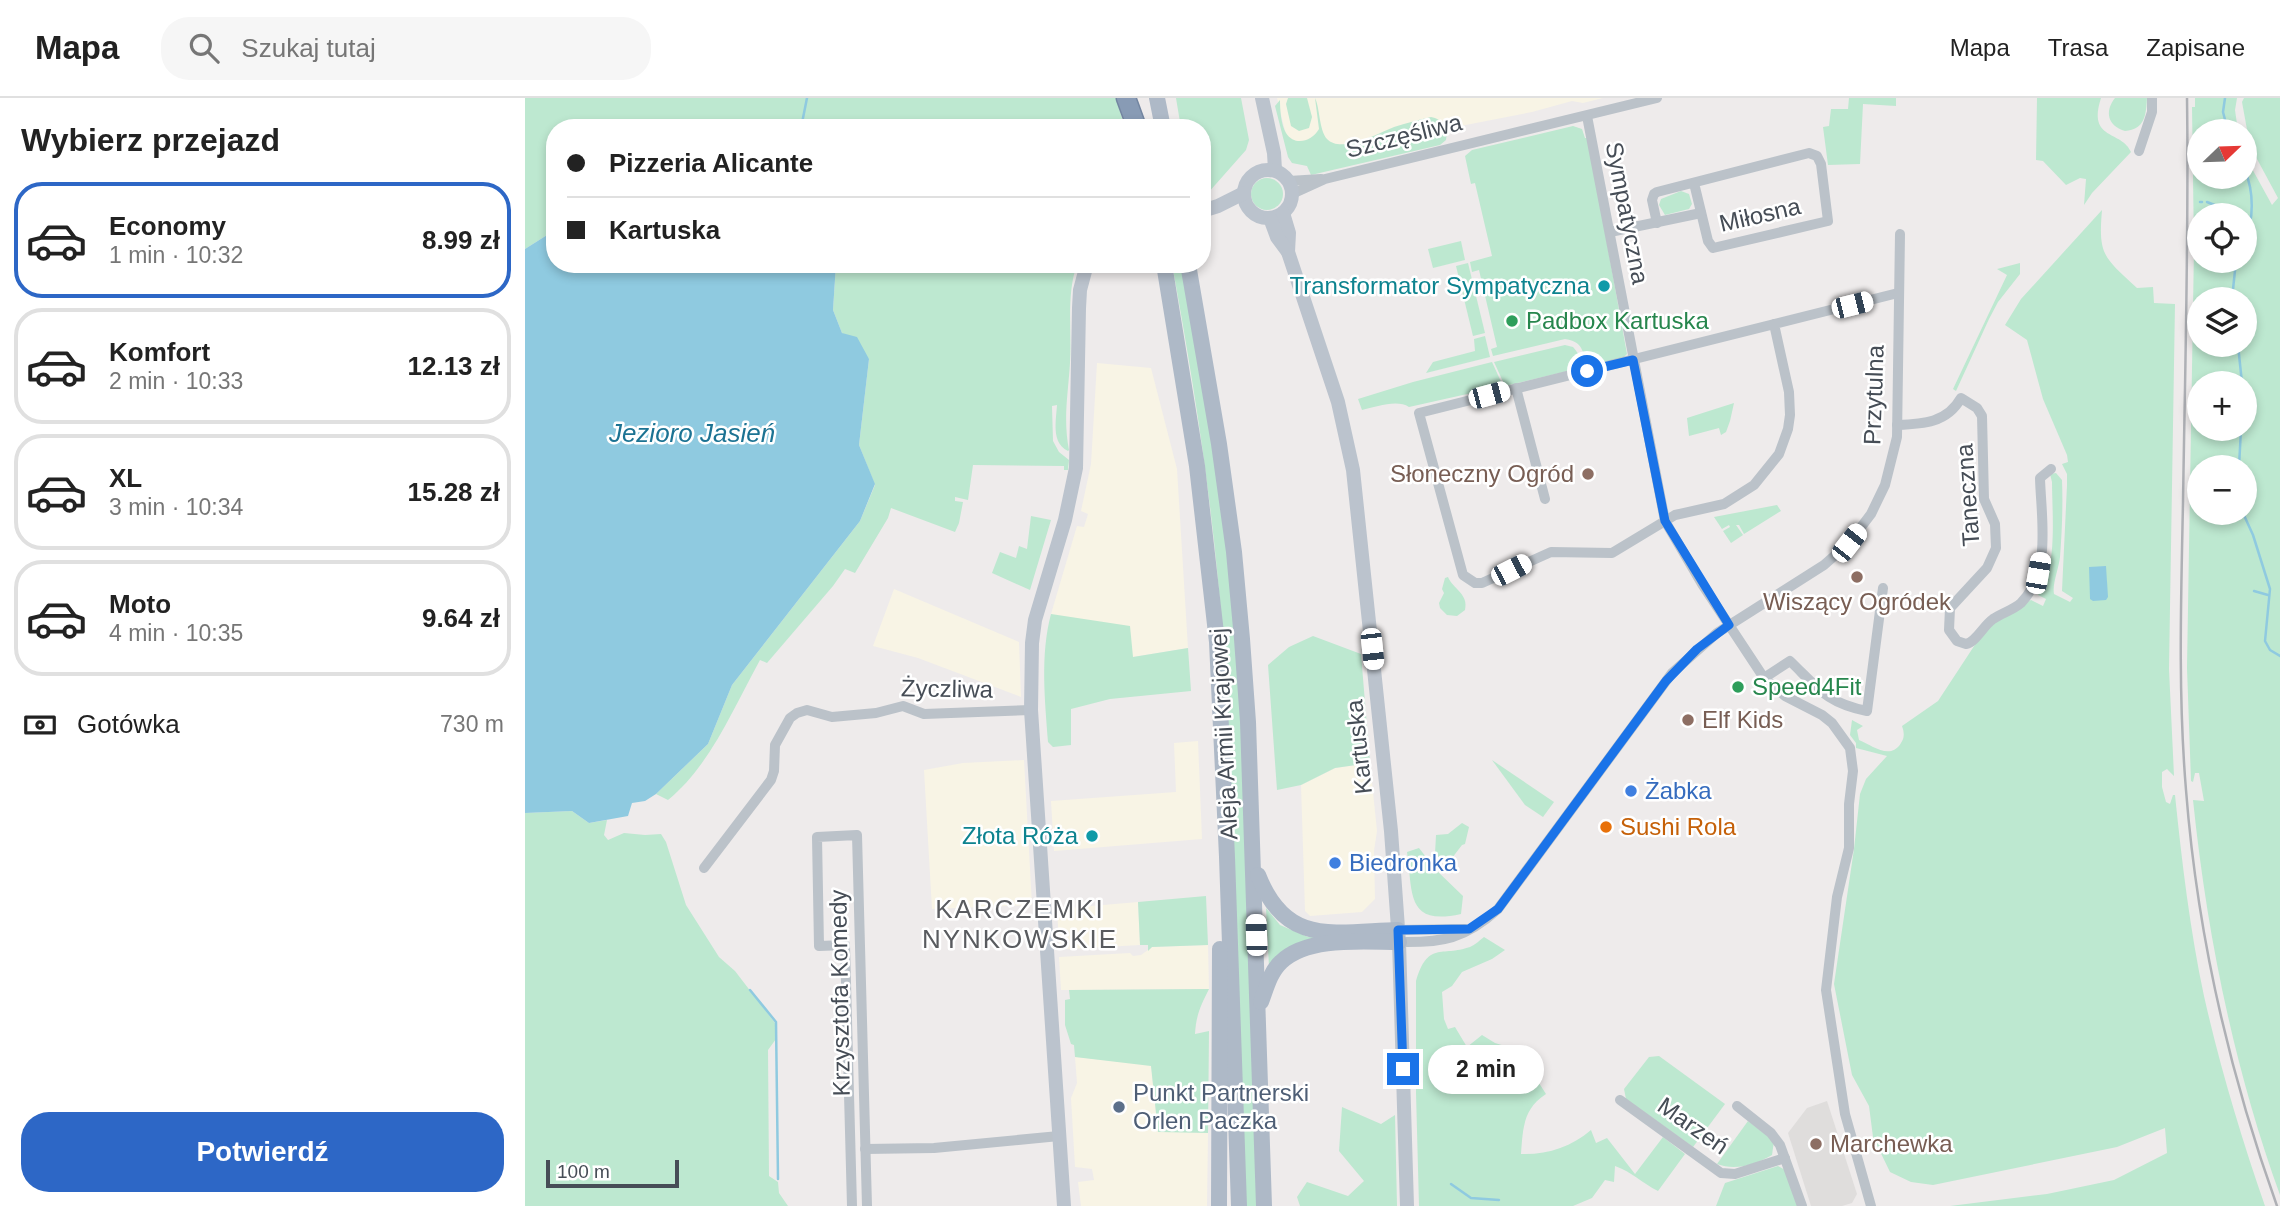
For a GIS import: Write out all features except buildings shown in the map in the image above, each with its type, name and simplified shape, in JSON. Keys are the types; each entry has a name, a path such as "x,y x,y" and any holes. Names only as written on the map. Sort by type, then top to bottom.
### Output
{"highway":[{"path":"1126,98 1135,119"}],"main road":[{"path":"1136,98 1138,119"},
{"path":"1157,98 1161,119"},
{"name":"Aleja Armii Krajowej","path":"1165,273 1197,466 1211,579 1221,709 1239,1206"},
{"name":"Aleja Armii Krajowej","path":"1190,273 1211,392 1234,552 1248,722 1264,1206"},
{"path":"1219,1206 1221,865 1227,858"},
{"path":"1253,863 1263,890 1276,909 1307,930 1399,936"},
{"path":"1258,1007 1279,964 1303,949 1317,944 1399,936"}],"street":[{"path":"1262,98 1269,138 1263,152 1268,170 1290,188 1290,204 1276,215 1257,215 1245,199 1249,179 1268,170"},
{"name":"Szczęśliwa","path":"1290,188 1657,98"},
{"path":"2141,147 2152,112 2152,98"},
{"name":"Sympatyczna","path":"1587,116 1665,521 1729,625"},
{"name":"Miłosna","path":"1657,223 1652,200 1654,194 1694,183 1809,153 1817,156 1821,164 1828,221 1713,248 1709,244 1694,183"},
{"path":"1211,208 1245,199"},
{"name":"Miłosna","path":"1610,232 1701,213"},
{"name":"Kartuska","path":"1276,215 1289,233 1288,252 1338,402 1353,470 1399,936 1407,1206"},
{"name":"Przytulna","path":"1399,936 1437,942 1453,938 1491,915 1509,897 1623,736 1672,673 1697,649 1729,625 1824,565 1849,543 1877,503 1891,467 1897,425 1901,234"},
{"path":"1063,1206 1031,710 1032,643 1035,620 1065,520 1076,468 1079,422 1079,308 1085,273"},
{"path":"1774,324 1790,400 1788,429 1779,454 1763,477 1734,500 1679,514 1612,552 1565,551 1543,554 1489,582 1475,583 1462,575 1419,413 1516,388 1898,293"},
{"path":"1516,388 1545,499"},
{"name":"Taneczna","path":"1897,425 1935,421 1950,412 1961,398 1977,408 1982,416 1985,499 1995,524 1996,548 1987,568 1950,608 1949,630 1953,637 1966,645 1991,621 2018,606 2031,588 2041,557 2040,478 2051,469"},
{"path":"1764,678 1790,661 1819,690 1841,704 1867,710 1884,588"},
{"path":"1729,625 1764,678 1786,696 1832,723 1845,738 1851,760 1853,771 1848,853 1836,897 1826,990 1845,1114 1871,1206"},
{"name":"Życzliwa","path":"704,868 771,780 775,745 790,718 797,713 807,710 832,717 876,713 903,706 924,714 1031,710"},
{"name":"Krzysztofa Komedy","path":"852,1206 845,945 819,946 817,837 857,835 867,1206"},
{"name":"Marzeń","path":"1620,1100 1721,1173 1735,1174 1786,1158"},
{"name":"Marzeń","path":"1737,1106 1771,1133 1780,1145 1802,1206"},
{"path":"865,1149 934,1148 1059,1136"}],"shaded area":[{"path":"1277,98 1603,98 1583,103 1572,101 1532,112 1399,138 1290,151"},
{"path":"1097,363 1151,368 1177,469 1188,648 1133,657 1051,614 1077,526 1084,527 1088,514 1081,511 1091,464"},
{"path":"894,589 1019,642 1021,697 918,658 873,646"},
{"path":"1198,741 1202,839 1054,851 1051,801 1176,792 1174,743"},
{"path":"1024,760 1032,905 932,909 924,770 963,763"},
{"path":"1370,763 1377,831 1374,851 1375,899 1362,912 1310,916 1305,911 1301,785 1335,768"},
{"path":"1138,902 1140,945 1067,949 1059,943 1057,909"},
{"path":"1208,945 1209,989 1061,990 1059,957 1130,953 1133,956 1141,955 1152,947"},
{"path":"1075,1057 1151,1065 1158,1131 1208,1133 1207,1206 1081,1206 1078,1182 1094,1180 1092,1169 1075,1167 1071,1098 1077,1083"},
{"name":"Marchewka","path":"1827,1101 1857,1194 1852,1203 1842,1206 1811,1206 1788,1133 1807,1108"}],"green space":[{"path":"525,98 1116,98 1122,119 546,119 546,236 525,249"},
{"path":"1176,98 1241,98 1249,140 1246,150 1211,190 1211,119 1180,119"},
{"path":"1288,98 1307,98 1312,117 1309,128 1299,131 1291,126 1286,104"},
{"path":"1315,98 1324,135 1333,143 1360,141 1394,127 1431,117 1444,125 1446,140 1440,145 1311,175 1307,166 1292,163 1288,157 1275,106 1280,100 1286,133 1294,140 1303,141 1312,137 1319,129"},
{"path":"1849,98 1896,98 1896,106 1863,104 1860,164 1828,165 1823,127 1829,126 1831,109 1848,109"},
{"path":"2037,98 2101,98 2098,112 2102,128 2121,140 2131,152 2084,205 2086,179 2080,178 2066,185 2043,161 2036,160"},
{"path":"2115,98 2147,98 2145,115 2137,127 2125,131 2111,122 2109,113"},
{"path":"2195,98 2237,98 2236,119 2192,119 2192,107 2195,107"},
{"path":"2244,98 2280,98 2280,1195 2236,1050 2206,901 2193,800 2204,801 2199,773 2195,773 2193,782 2191,781 2187,668 2189,525 2257,525 2257,455 2191,455 2191,441 2257,441 2257,371 2192,371 2192,357 2257,357 2257,287 2193,287 2194,273 2257,273 2257,203 2193,203 2193,189 2257,189 2257,178 2272,205 2278,198 2257,159 2257,119 2245,119 2242,102"},
{"path":"1573,126 1582,129 1585,138 1588,138 1627,354 1623,358 1593,365 1577,343 1565,339 1493,356 1491,349 1497,347 1479,270 1472,272 1470,262 1492,256 1475,183 1471,184 1465,156 1472,150"},
{"path":"1267,178 1278,183 1283,194 1278,205 1267,210 1256,205 1251,194 1256,183"},
{"path":"1681,191 1689,194 1692,204 1689,209 1665,215 1659,205 1661,199"},
{"path":"2102,210 2101,237 2110,262 2137,288 2153,287 2154,303 2175,304 2169,669 2174,776 2167,769 2162,772 2162,787 2166,802 2170,804 2175,795 2187,896 2204,996 2232,1102 2265,1206 1950,1206 2047,1194 2114,1180 2167,1153 2165,1128 2117,1147 1933,1185 1911,1182 1890,1172 1873,1137 1869,1106 1852,1075 1834,984 1860,794 1866,779 1887,756 1856,748 1850,735 1852,720 1863,726 1857,730 1859,740 1881,750 1892,751 1903,739 1902,726 1938,701 1982,634 2031,600 2043,606 2046,599 2038,595 2049,572 2053,509 2050,474 2056,473 2062,480 2062,508 2060,557 2054,594 2070,602 2073,598 2062,591 2067,474 2062,464 2068,462 2067,455 2043,399 2027,340 2005,325 2021,299"},
{"path":"1461,241 1465,260 1433,268 1428,249"},
{"path":"1468,263 1485,333 1473,336 1456,266"},
{"path":"2020,263 2020,274 1998,302 1956,391 1953,389 2007,275 1997,269"},
{"path":"835,273 1075,273 1070,301 1070,363 1066,417 1068,451 1059,443 1057,405 1052,406 1053,441 1059,452 1069,460 1068,470 1064,470 1064,466 973,465 968,500 955,497 955,501 963,502 955,532 891,508 888,518 855,573 845,569 767,663 760,660 709,753 683,786 668,800 656,794 708,744 732,685 860,521 875,485 859,445 869,359 842,333 833,310"},
{"path":"1174,273 1184,273 1224,518 1243,728 1259,1206 1246,1206 1223,640 1203,451"},
{"path":"1485,336 1490,357 1426,373 1433,362 1475,351 1474,339"},
{"path":"1565,345 1573,347 1579,355 1580,361 1576,369 1505,386 1494,362"},
{"path":"1492,362 1503,386 1409,407 1393,404 1362,410 1358,399 1413,382"},
{"path":"1734,403 1726,432 1721,435 1719,428 1689,436 1687,418"},
{"path":"1777,505 1781,511 1744,534 1739,525 1736,525 1743,535 1731,543 1723,531 1730,527 1729,525 1722,529 1714,517"},
{"path":"1031,516 1051,520 1030,590 992,573 1000,552 1016,558 1019,546 1027,549"},
{"path":"1448,577 1466,604 1465,610 1457,616 1447,615 1440,608 1439,603 1444,593 1442,589 1445,578"},
{"path":"1051,614 1130,626 1133,657 1188,648 1191,691 1110,699 1071,709 1071,745 1053,747 1048,742 1044,678 1045,645"},
{"path":"1313,636 1361,654 1370,763 1335,768 1301,785 1277,790 1268,665 1289,647"},
{"path":"1492,760 1554,802 1543,817 1525,805"},
{"path":"572,811 589,823 607,820 604,835 608,840 624,833 661,834 686,905 719,957 735,971 775,1023 776,1039 768,1050 769,1176 778,1182 779,1193 788,1206 525,1206 525,813"},
{"path":"1462,823 1469,827 1465,844 1452,858 1441,859 1435,854 1436,835 1448,834"},
{"path":"1419,848 1436,870 1463,896 1461,914 1443,917 1421,911 1412,893 1407,852"},
{"path":"1206,896 1208,945 1152,947 1148,951 1148,945 1140,945 1138,902"},
{"path":"1266,908 1280,925 1308,937 1380,933 1308,941 1269,967"},
{"path":"1484,937 1505,950 1462,972 1452,986 1442,992 1444,1019 1448,1029 1455,1027 1467,1047 1482,1035 1495,1043 1518,1050 1546,1094 1533,1106 1526,1120 1521,1154 1558,1149 1591,1130 1596,1143 1607,1138 1635,1174 1663,1137 1685,1154 1658,1191 1615,1166 1614,1182 1605,1180 1592,1198 1573,1206 1419,1206 1416,981 1425,960 1431,955 1470,947"},
{"path":"1209,989 1199,1010 1195,1034 1209,1031 1208,1133 1158,1132 1151,1066 1075,1057 1074,1045 1071,1044 1065,1025 1065,1000 1070,999 1069,990"},
{"path":"1659,1056 1725,1104 1693,1147 1626,1099 1624,1089 1649,1057"},
{"path":"1342,1107 1381,1124 1395,1115 1397,1206 1300,1206 1297,1197 1307,1182 1348,1196 1364,1181 1339,1151"},
{"path":"1748,1121 1774,1141 1772,1155 1745,1166 1717,1164"},
{"path":"1778,1166 1787,1171 1798,1206 1716,1206 1725,1183"}],"water":[{"name":"Jezioro Jasień","path":"546,236 546,273 835,273 833,310 842,333 857,337 869,359 859,445 875,484 860,521 732,685 708,744 656,794 645,801 632,803 628,816 589,823 572,811 525,813 525,249"},
{"path":"2106,566 2108,597 2106,600 2093,601 2090,599 2089,567"}],"waterway":[{"path":"803,119 807,98"},
{"path":"2225,98 2225,119"},
{"path":"2250,189 2252,203"},
{"path":"2233,287 2235,273"},
{"path":"2239,357 2241,371"},
{"path":"2240,441 2240,455"},
{"path":"2248,525 2270,589 2265,641 2270,650 2280,656"},
{"path":"2254,591 2268,595"},
{"path":"750,990 776,1022 778,1179"},
{"path":"1451,1184 1471,1198 1499,1200"}],"railway":[{"path":"2187,98 2181,646 2186,790 2198,896 2218,1001 2244,1104 2277,1206"}],"place":[{"name":"Transformator Sympatyczna","path":"1604,286"},
{"name":"Padbox Kartuska","path":"1512,321"},
{"name":"Słoneczny Ogród","path":"1588,474"},
{"name":"Wiszący Ogródek","path":"1857,577"},
{"name":"Speed4Fit","path":"1738,687"},
{"name":"Elf Kids","path":"1688,720"},
{"name":"Żabka","path":"1631,791"},
{"name":"Sushi Rola","path":"1606,827"},
{"name":"Złota Róża","path":"1092,836"},
{"name":"Biedronka","path":"1335,863"},
{"name":"Punkt Partnerski Orlen Paczka","path":"1119,1107"},
{"name":"Marchewka","path":"1816,1144"}],"district":[{"name":"KARCZEMKI NYNKOWSKIE","path":"1020,924"}],"route":[{"path":"1403,1069 1398,930 1469,929 1498,909 1666,681 1682,662 1729,625 1665,521 1633,360 1587,371"}]}
